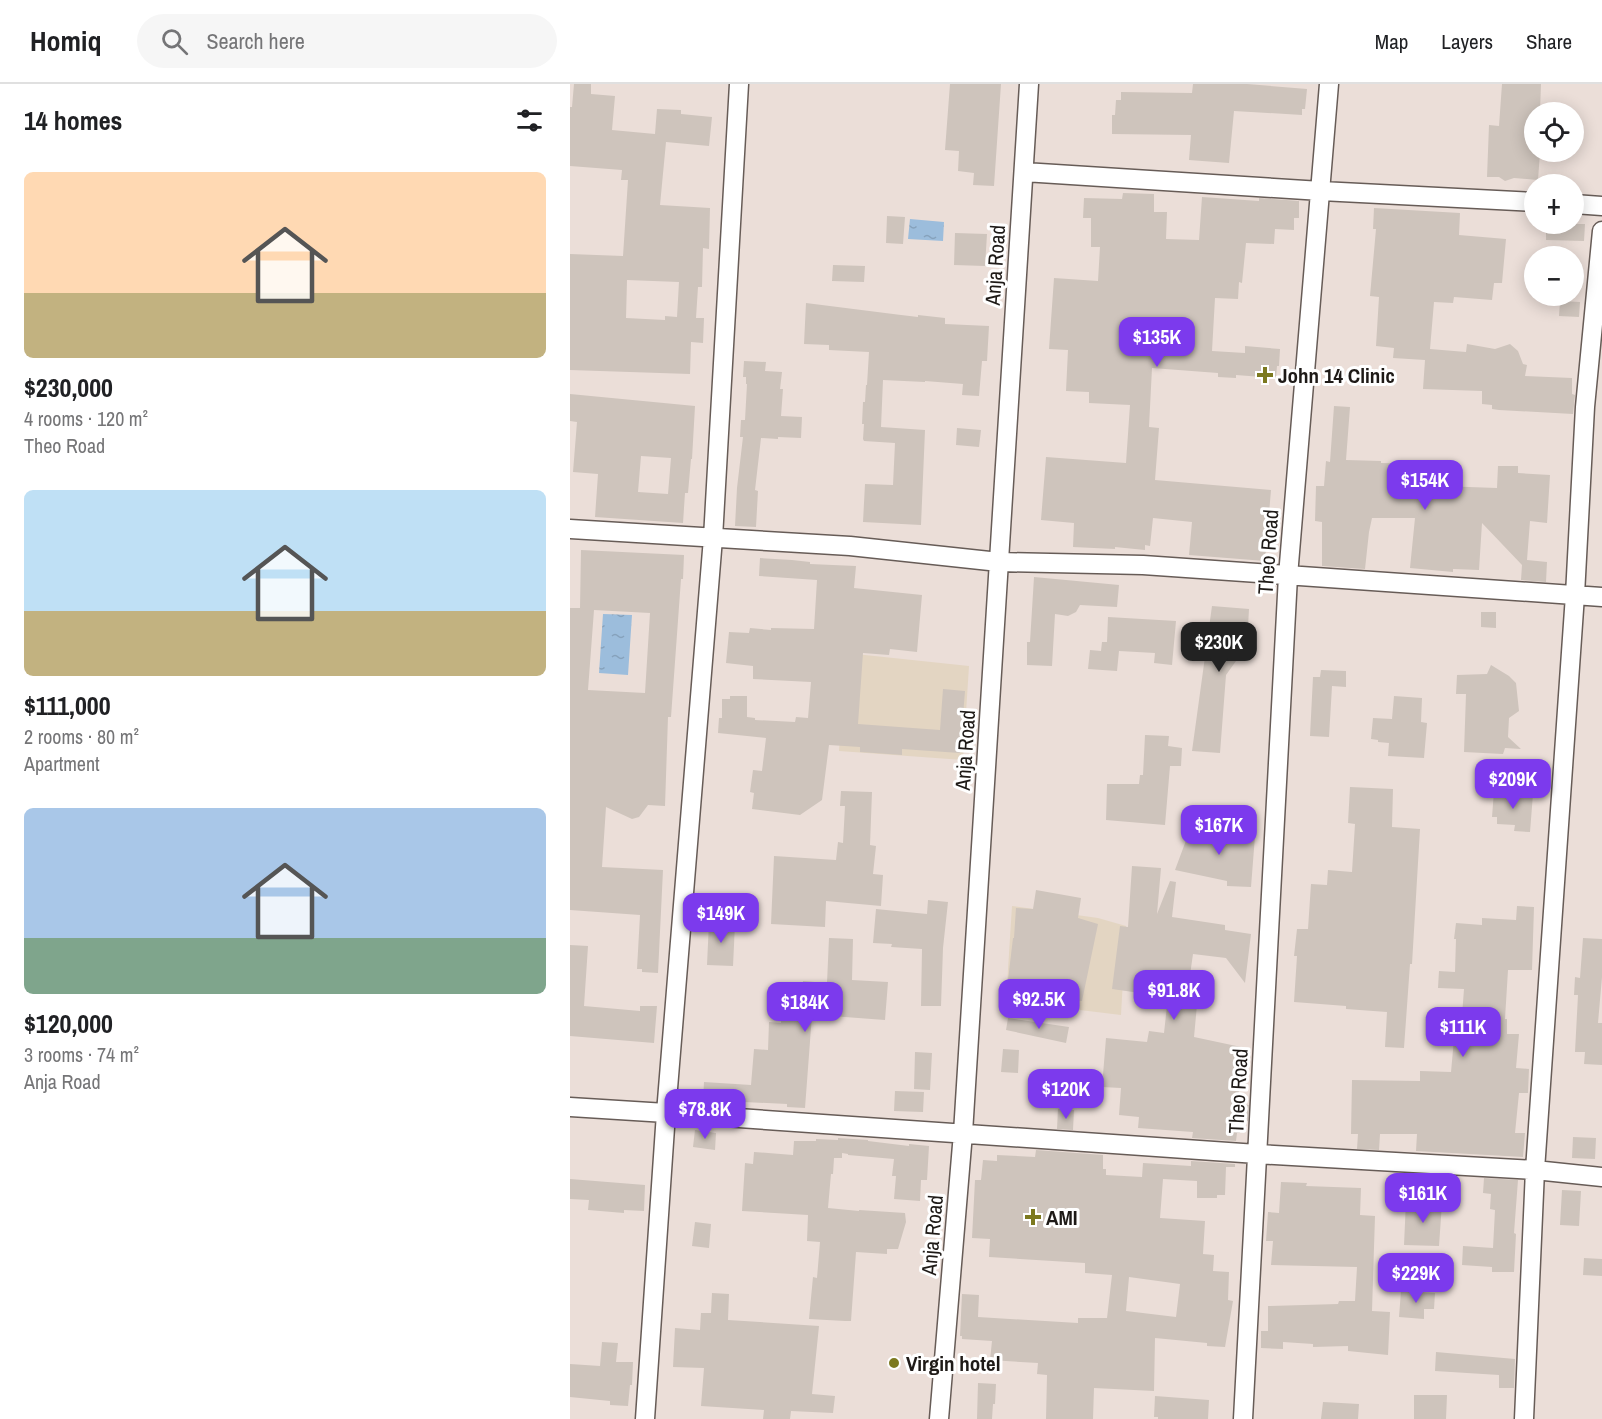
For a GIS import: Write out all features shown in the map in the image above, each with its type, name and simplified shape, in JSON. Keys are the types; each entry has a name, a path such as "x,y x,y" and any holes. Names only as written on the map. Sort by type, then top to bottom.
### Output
{"street":[{"path":"645,1419 666,1113 712,538 740,84"},
{"name":"Anja Road","path":"939,1419 963,1134 1029,84"},
{"name":"Theo Road","path":"1243,1419 1288,576 1329,84"},
{"path":"1024,172 1524,201"},
{"path":"1584,205 1602,206"},
{"path":"1524,1419 1534,1170 1575,596 1585,406 1602,231"},
{"path":"570,529 850,546 999,562 1143,565 1602,597"},
{"path":"570,1107 1257,1154 1534,1170 1602,1177"}],"shaded area":[{"path":"846,653 969,666 963,760 839,751"},
{"path":"1012,906 1098,918 1126,926 1121,1015 1006,1001"}],"water":[{"path":"910,219 944,222 943,241 908,239"},
{"path":"603,614 632,615 628,675 599,673"}],"building":[{"path":"574,84 591,84 591,94 615,96 612,130 655,134 657,109 681,110 681,114 712,117 709,146 666,142 660,205 710,208 709,249 703,248 702,287 698,287 696,318 704,318 703,343 691,342 690,374 570,370 570,254 623,256 628,180 621,180 622,170 570,166 570,107 572,107","holes":["627,280 679,282 677,317 665,316 665,320 626,318"]},
{"path":"950,84 1001,84 994,186 973,185 974,173 958,171 959,151 945,150"},
{"path":"1193,84 1247,84 1307,89 1305,109 1302,109 1302,115 1234,111 1229,163 1189,160 1191,135 1112,134 1112,115 1115,115 1116,100 1121,100 1121,92 1192,93"},
{"path":"1502,84 1541,84 1540,102 1524,102 1524,162 1539,162 1538,174 1524,174 1524,179 1514,178 1505,181 1499,177 1487,177 1489,125 1499,126"},
{"path":"1123,193 1154,194 1154,212 1167,212 1166,239 1199,240 1202,197 1299,201 1299,218 1294,218 1294,230 1275,229 1274,244 1246,243 1238,299 1215,298 1212,351 1245,353 1245,346 1280,349 1276,378 1236,375 1236,378 1218,377 1218,373 1152,368 1149,427 1159,428 1155,480 1271,490 1265,561 1189,555 1192,522 1153,518 1150,546 1145,545 1145,550 1073,547 1074,523 1041,520 1046,457 1126,463 1130,405 1089,403 1089,392 1066,391 1068,350 1049,349 1054,278 1098,281 1100,247 1091,247 1091,218 1083,218 1084,198 1122,199"},
{"path":"1374,208 1460,213 1459,235 1506,239 1502,283 1494,283 1492,300 1454,297 1453,303 1434,302 1430,349 1466,352 1467,344 1495,349 1510,344 1518,351 1523,364 1527,365 1525,376 1572,378 1572,394 1575,395 1573,414 1492,409 1492,405 1482,404 1482,391 1423,389 1425,360 1393,358 1394,348 1376,346 1379,297 1370,296 1376,229 1373,229"},
{"path":"887,216 905,217 903,244 886,243"},
{"path":"1585,224 1584,241 1546,240 1546,234 1584,234"},
{"path":"955,233 987,234 985,266 954,265"},
{"path":"833,265 865,266 864,282 832,281"},
{"path":"806,303 918,317 918,315 945,318 945,324 989,326 987,361 982,361 979,396 962,395 963,384 883,380 881,427 925,430 921,525 863,522 865,484 893,485 895,443 864,441 863,439 863,402 865,402 869,352 829,350 829,345 804,344"},
{"path":"1560,306 1580,306 1579,317 1559,316"},
{"path":"744,361 766,362 765,371 782,372 781,416 802,417 801,438 761,438 755,490 758,491 756,527 735,526 743,437 740,437 741,420 745,420 747,384 746,377 743,377"},
{"path":"570,394 695,406 692,459 688,493 685,493 683,523 595,517 598,474 573,472 577,422 570,421","holes":["641,456 671,458 668,494 638,492"]},
{"path":"1334,406 1350,407 1346,460 1429,464 1428,484 1441,484 1441,486 1497,488 1498,466 1518,466 1518,473 1550,475 1547,523 1530,521 1527,560 1547,562 1546,582 1521,580 1522,565 1482,523 1479,570 1453,569 1453,572 1410,568 1415,518 1372,518 1365,569 1322,566 1322,522 1315,521 1316,486 1324,486 1326,461 1330,462"},
{"path":"957,428 981,430 979,447 956,445"},
{"path":"581,550 684,555 671,717 668,717 665,806 648,805 639,817 632,819 606,807 602,867 663,870 658,973 642,972 642,969 637,969 640,915 570,910 570,608 580,608","holes":["594,610 650,613 645,693 588,690"]},
{"path":"760,558 810,562 810,564 856,566 854,588 922,595 917,652 890,649 889,655 863,653 858,724 940,730 943,689 965,691 960,753 902,749 902,755 860,752 860,747 829,745 822,800 800,815 752,809 754,793 750,792 753,770 762,771 766,738 718,733 719,718 722,718 722,699 730,699 730,696 747,696 747,717 755,718 755,720 795,722 796,717 808,718 811,682 753,679 753,666 726,663 729,632 749,633 750,628 814,629 817,580 759,576"},
{"path":"1034,577 1119,585 1117,607 1080,605 1076,612 1068,616 1055,614 1052,666 1027,665 1027,642 1030,642"},
{"path":"1212,606 1249,609 1248,627 1256,633 1226,675 1220,753 1192,751"},
{"path":"1481,612 1496,612 1496,628 1481,627"},
{"path":"1108,617 1176,621 1172,665 1154,663 1155,653 1119,651 1117,671 1088,669 1090,650 1101,651 1102,642 1107,642"},
{"path":"1491,665 1516,683 1519,711 1509,718 1508,737 1521,749 1505,748 1503,754 1464,752 1466,694 1456,694 1457,675 1487,674"},
{"path":"1321,670 1346,671 1346,687 1332,686 1329,737 1310,736 1313,677 1320,677"},
{"path":"1394,696 1422,698 1421,722 1427,723 1424,758 1388,756 1389,743 1371,739 1373,718 1392,719"},
{"path":"1145,735 1169,736 1168,746 1182,748 1181,766 1170,766 1165,825 1106,820 1107,784 1139,784 1140,775 1143,775"},
{"path":"1350,787 1393,789 1392,827 1420,829 1412,964 1410,964 1404,1048 1385,1047 1387,1012 1294,1002 1297,956 1294,956 1297,929 1308,929 1311,884 1327,885 1328,870 1352,872 1355,824 1348,823"},
{"path":"841,791 872,792 870,845 876,846 873,874 883,875 881,906 826,901 825,927 771,924 774,856 836,860 838,842 843,843 845,806 840,806"},
{"path":"1494,791 1533,794 1530,832 1514,831 1515,825 1497,824 1497,817 1492,817"},
{"path":"1191,827 1255,836 1251,887 1227,886 1227,881 1175,870"},
{"path":"1132,866 1161,868 1157,914 1170,881 1176,882 1172,917 1225,925 1225,930 1251,934 1245,983 1226,958 1193,954 1187,996 1189,996 1189,1004 1197,1005 1194,1037 1241,1047 1238,1104 1249,1105 1248,1121 1241,1121 1240,1133 1237,1133 1236,1141 1192,1138 1193,1132 1138,1128 1139,1117 1119,1115 1121,1088 1102,1087 1106,1038 1147,1042 1149,1031 1164,1033 1168,997 1112,989 1120,926 1128,927"},
{"path":"1036,890 1081,898 1078,918 1098,924 1082,1001 1006,997 1016,908 1033,909"},
{"path":"928,900 948,902 943,948 941,1006 921,1006 922,949 873,943 876,909 927,914"},
{"path":"1517,906 1534,907 1532,970 1508,970 1505,1019 1507,1019 1507,1034 1519,1034 1516,1068 1529,1069 1528,1093 1519,1093 1515,1133 1525,1133 1523,1157 1416,1151 1417,1134 1380,1134 1379,1150 1357,1149 1358,1134 1351,1134 1352,1080 1420,1081 1420,1071 1451,1072 1455,1028 1461,1029 1464,989 1438,988 1439,971 1455,972 1456,923 1482,925 1482,918 1516,920"},
{"path":"709,922 735,924 733,966 707,965"},
{"path":"829,938 853,939 852,980 888,982 885,1020 812,1015 805,1108 787,1107 787,1104 703,1100 704,1082 751,1085 754,1049 768,1050 769,1022 781,1023 782,1006 801,1008 803,981 827,983"},
{"path":"1583,938 1602,939 1602,977 1598,1023 1602,1023 1602,1065 1584,1064 1585,1052 1575,1052 1578,995 1574,995 1575,977 1580,978"},
{"path":"570,945 588,946 584,1006 640,1011 640,1006 657,1006 654,1043 570,1036"},
{"path":"1008,1018 1069,1027 1066,1043 1006,1030"},
{"path":"1003,1049 1019,1050 1018,1073 1001,1072"},
{"path":"915,1052 932,1053 930,1090 914,1089"},
{"path":"895,1091 924,1092 923,1112 894,1111"},
{"path":"1058,1109 1074,1110 1073,1130 1057,1129"},
{"path":"695,1130 716,1133 715,1150 693,1147"},
{"path":"1573,1137 1596,1138 1595,1159 1572,1158"},
{"path":"838,1138 929,1146 927,1180 921,1180 920,1201 894,1199 896,1176 892,1176 894,1159 842,1153 842,1158 834,1158 828,1208 905,1213 906,1222 898,1249 887,1249 887,1254 856,1252 851,1321 809,1319 813,1277 817,1278 820,1242 807,1241 808,1215 742,1211 745,1163 753,1164 754,1152 793,1155 794,1141 838,1140"},
{"path":"1036,1150 1103,1155 1103,1169 1106,1169 1106,1175 1142,1177 1143,1163 1191,1166 1191,1161 1235,1164 1235,1167 1226,1167 1225,1195 1217,1195 1217,1198 1197,1198 1197,1181 1163,1179 1160,1218 1205,1221 1203,1254 1214,1255 1213,1271 1229,1272 1228,1300 1233,1301 1225,1347 1155,1338 1154,1391 1094,1388 1093,1419 1046,1419 1047,1375 1037,1374 1038,1363 990,1360 992,1341 962,1339 960,1336 962,1294 979,1295 978,1317 1078,1323 1078,1318 1107,1318 1112,1275 1085,1273 1085,1263 989,1257 990,1239 972,1238 975,1180 981,1180 983,1160 997,1161 997,1155 1035,1157","holes":["1129,1277 1180,1284 1176,1317 1126,1311"]},
{"path":"1484,1178 1518,1180 1514,1272 1492,1272 1492,1267 1462,1265 1463,1246 1493,1248 1495,1210 1490,1209 1491,1194 1483,1193"},
{"path":"570,1179 645,1185 644,1211 624,1210 624,1213 588,1210 589,1200 570,1199"},
{"path":"1281,1182 1307,1183 1306,1186 1361,1188 1360,1215 1375,1216 1372,1311 1390,1312 1388,1355 1348,1351 1348,1346 1313,1347 1313,1344 1283,1342 1283,1349 1261,1348 1261,1331 1268,1331 1268,1306 1338,1304 1339,1301 1355,1301 1357,1267 1271,1265 1273,1241 1266,1241 1268,1212 1279,1213"},
{"path":"1562,1190 1581,1191 1579,1226 1560,1225"},
{"path":"1406,1201 1442,1203 1439,1246 1404,1245"},
{"path":"695,1222 711,1224 709,1248 692,1246"},
{"path":"1584,1258 1602,1259 1602,1276 1583,1275"},
{"path":"1401,1291 1435,1293 1434,1309 1424,1309 1424,1319 1399,1317"},
{"path":"712,1293 729,1294 728,1320 819,1326 812,1394 835,1396 833,1413 791,1411 790,1419 763,1419 764,1410 701,1406 704,1368 673,1367 675,1328 700,1330 701,1313 711,1313"},
{"path":"602,1342 618,1343 616,1362 633,1362 628,1406 610,1405 610,1401 570,1397 570,1364 600,1366"},
{"path":"1436,1352 1515,1359 1514,1388 1499,1388 1499,1375 1435,1371"},
{"path":"978,1383 996,1384 992,1419 977,1419"},
{"path":"1414,1395 1447,1395 1446,1419 1414,1419"},
{"path":"1155,1396 1209,1400 1208,1419 1158,1419 1154,1417"},
{"path":"1323,1402 1359,1404 1358,1419 1321,1419"}],"place":[{"name":"John 14 Clinic","path":"1265,375"},
{"name":"AMI","path":"1033,1217"},
{"name":"Virgin hotel","path":"894,1363"}]}
